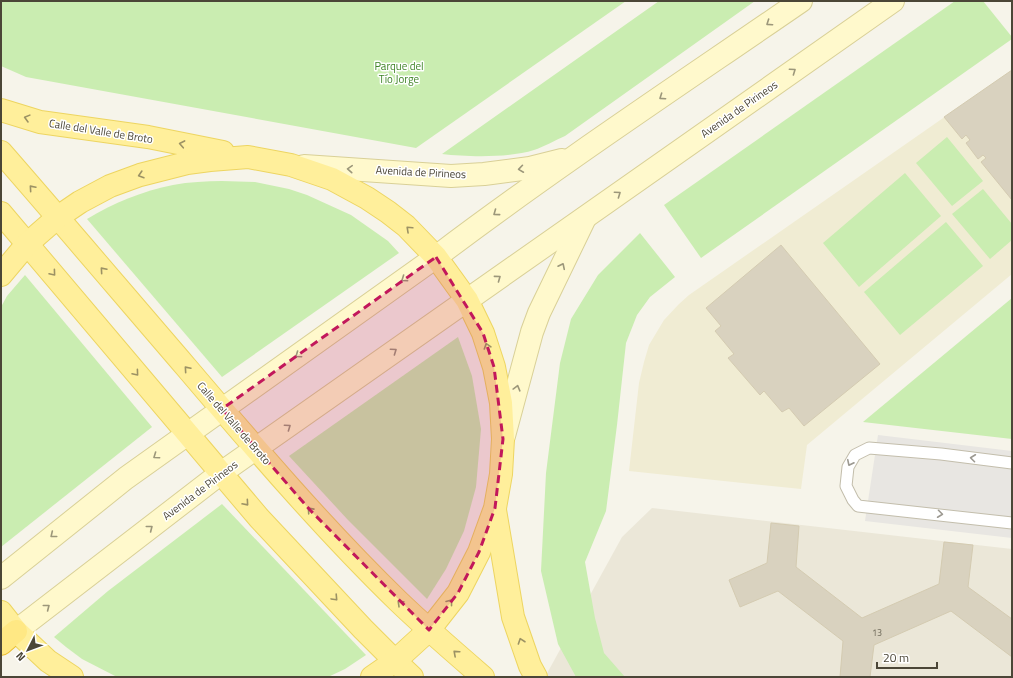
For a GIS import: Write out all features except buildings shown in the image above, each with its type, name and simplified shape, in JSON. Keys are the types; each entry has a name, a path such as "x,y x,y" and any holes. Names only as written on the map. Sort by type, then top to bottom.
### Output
{"main road":[{"name":"Avenida de Pirineos","path":"1,578 126,478 436,257 472,229 573,157 801,1"},
{"name":"Avenida de Pirineos","path":"8,637 221,474 893,1"},
{"name":"Calle del Valle de Broto","path":"1,110 40,122 148,138 248,157"},
{"name":"Calle del Valle de Broto","path":"1,152 310,510 398,602 483,677"},
{"name":"Avenida de Pirineos","path":"1,275 27,244 58,217 80,202 110,186 140,174 187,163 248,157 291,165 451,176 484,174 530,168 573,157"},
{"name":"Avenida de Pirineos","path":"291,165 332,180 368,198 406,226 436,257 467,300 482,333 494,367 501,403 503,439 501,474 495,508 480,552 458,593 429,630 395,661 372,677"},
{"path":"1,213 259,518 412,677"},
{"name":"Avenida de Pirineos","path":"503,439 532,332 539,313 586,217"},
{"path":"495,508 513,618 530,666 536,677"},
{"path":"1,612 8,637 72,677"}],"lane":[{"path":"1012,463 941,454 869,448 854,455 851,459 848,467 846,486 853,500 858,506 1012,522"}],"highlighted area":[{"path":"436,257 483,333 494,367 503,439 495,508 479,552 458,593 429,630 310,510 222,409"}],"shaded area":[{"path":"1012,70 1012,274 807,445 801,489 629,471 639,383 649,345 664,320 679,304 689,295"},
{"path":"878,435 1012,451 1012,538 865,521"},
{"path":"652,508 1012,549 1012,677 545,677 622,537"}],"green space":[{"name":"Parque del Tío Jorge","path":"1,1 626,1 416,148 26,77 1,66"},
{"path":"659,1 755,1 565,136 538,149 524,153 501,156 464,156 442,154"},
{"path":"955,1 983,1 1012,37 1012,39 701,258 664,205"},
{"path":"947,137 983,181 952,206 916,163"},
{"path":"905,173 941,216 859,287 823,243"},
{"path":"222,181 255,182 289,189 307,195 351,215 388,241 399,253 222,377 87,219 139,194 185,183"},
{"path":"983,189 1012,224 1012,240 990,259 952,214"},
{"path":"946,222 983,266 900,335 864,292"},
{"path":"640,233 675,277 650,297 637,315 626,343 606,511 585,562 595,618 604,653 625,677 576,677 558,644 541,571 546,473 560,363 571,319 598,275"},
{"path":"25,275 152,427 1,547 1,307 7,296"},
{"path":"1012,298 1012,439 863,422"},
{"path":"458,337 472,376 481,429 476,487 464,531 446,569 427,599 348,520 289,456"},
{"path":"222,504 366,655 345,669 328,677 117,677 82,659 54,637 108,591"}]}
